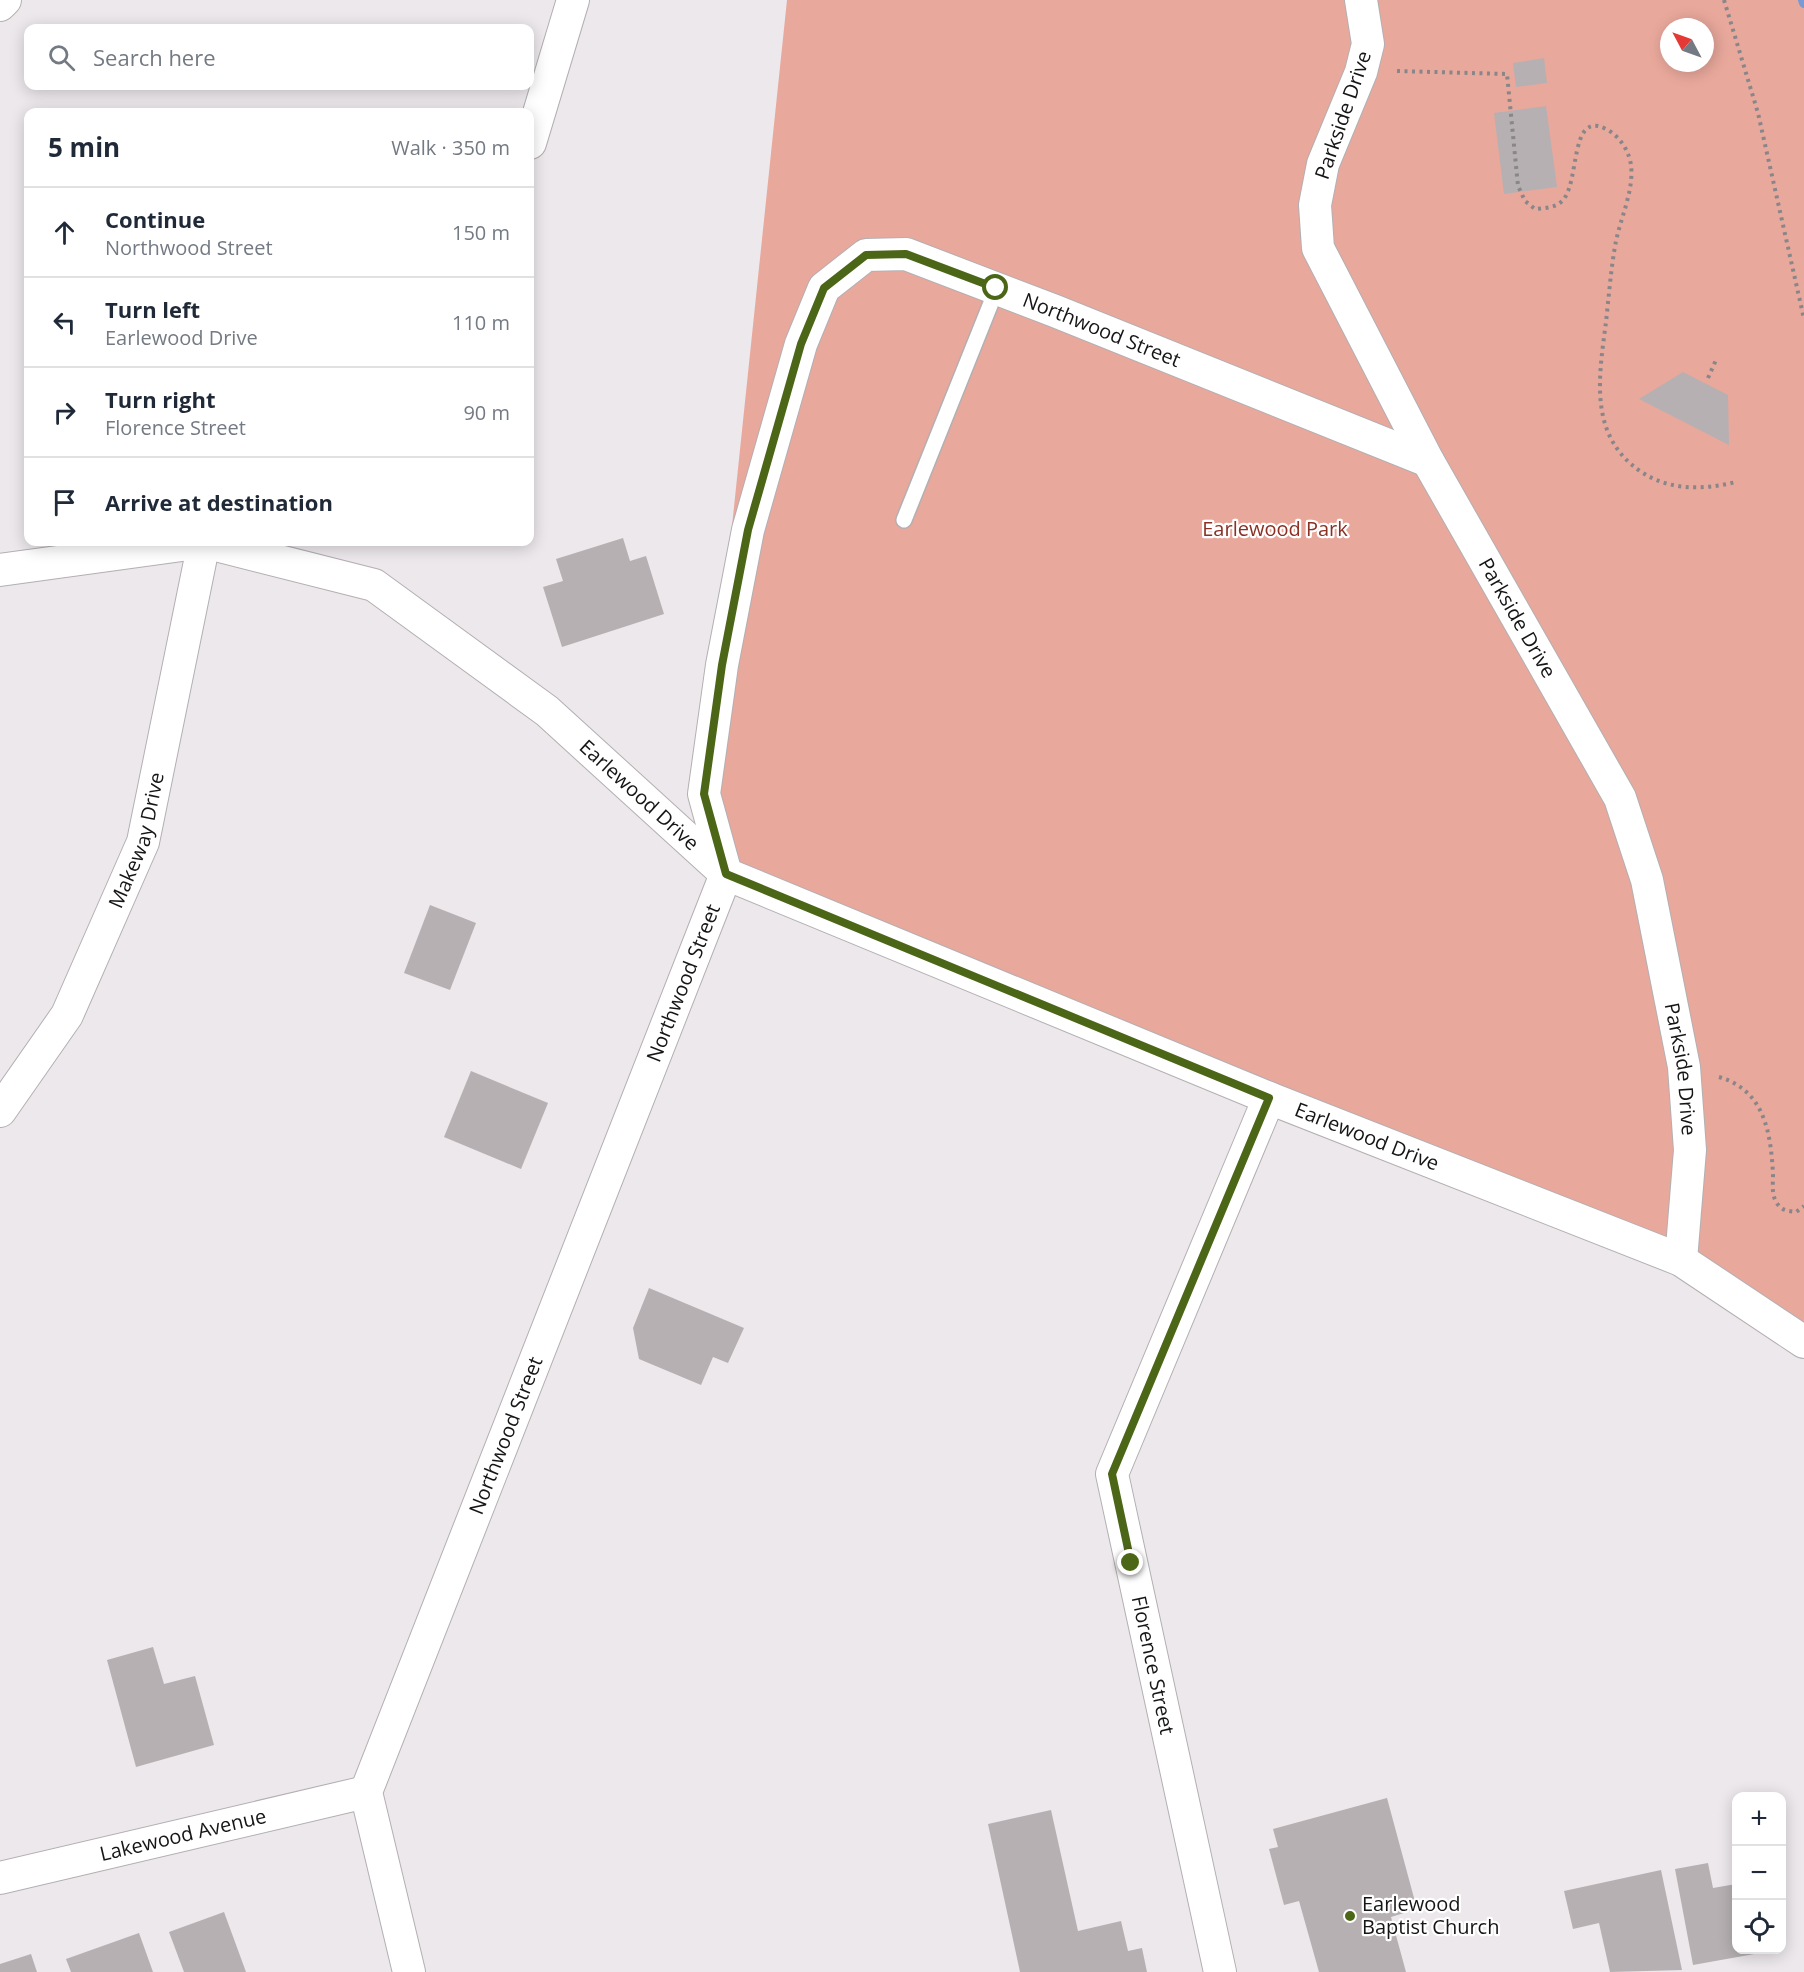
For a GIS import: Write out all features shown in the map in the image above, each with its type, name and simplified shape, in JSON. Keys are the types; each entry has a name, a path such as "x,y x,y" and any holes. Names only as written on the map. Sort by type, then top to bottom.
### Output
{"street":[{"path":"0,5 5,0"},
{"path":"534,130 573,0"},
{"name":"Parkside Drive","path":"1361,0 1368,44 1362,72 1323,164 1315,205 1317,248 1428,461 1620,798 1647,880 1684,1067 1690,1150 1681,1260"},
{"name":"Northwood Street","path":"366,1792 726,874 704,794 722,665 748,530 801,344 824,288 866,255 906,254 1428,461"},
{"name":"Earlewood Drive","path":"0,570 175,546"},
{"name":"Makeway Drive","path":"0,1111 67,1015 143,842 203,546"},
{"name":"Earlewood Drive","path":"220,546 374,585 547,711 726,874 1269,1098 1681,1260 1804,1342"},
{"name":"Florence Street","path":"1220,1972 1112,1474 1269,1098"},
{"path":"366,1792 409,1972"},
{"name":"Lakewood Avenue","path":"0,1878 366,1792"}],"lane":[{"path":"904,520 996,288"}],"path":[{"path":"1724,0 1758,113 1804,320"},
{"path":"1362,72 1429,70 1507,74 1518,186 1525,201 1535,209 1549,208 1562,202 1570,190 1576,171 1576,146 1585,131 1595,127 1605,128 1617,137 1626,148 1631,165 1630,184 1613,264 1600,371 1600,407 1605,428 1622,455 1650,478 1665,484 1699,489 1736,482"},
{"path":"1797,294 1804,299"},
{"path":"1708,378 1716,360"},
{"path":"1684,1067 1725,1079 1745,1091 1762,1109 1773,1175 1772,1192 1778,1205 1785,1210 1796,1212 1804,1206"}],"green space":[{"name":"Earlewood Park","path":"787,0 1804,0 1804,1342 1681,1260 726,874 704,794"}],"building":[{"path":"1544,58 1547,83 1516,87 1513,63"},
{"path":"1546,106 1557,187 1504,194 1494,113"},
{"path":"1683,372 1728,395 1729,445 1639,399"},
{"path":"623,538 630,561 646,556 664,614 562,647 543,587 563,581 556,559"},
{"path":"430,905 476,923 450,990 404,973"},
{"path":"471,1071 548,1103 521,1169 444,1137"},
{"path":"649,1288 744,1328 728,1363 713,1357 701,1385 639,1359 633,1328"},
{"path":"153,1647 164,1684 195,1676 214,1745 136,1767 107,1660"},
{"path":"1387,1798 1417,1909 1391,1917 1406,1972 1319,1972 1299,1901 1284,1905 1269,1849 1278,1847 1273,1829"},
{"path":"1051,1810 1078,1931 1121,1921 1128,1951 1142,1948 1147,1972 1020,1972 988,1824"},
{"path":"1708,1863 1713,1888 1732,1885 1732,1954 1754,1954 1693,1965 1675,1869"},
{"path":"1661,1870 1682,1970 1610,1972 1599,1923 1573,1929 1564,1891"},
{"path":"224,1912 246,1972 184,1972 169,1932"},
{"path":"139,1933 153,1972 71,1972 66,1959"},
{"path":"31,1954 37,1972 0,1972 0,1964"}],"place":[{"name":"Earlewood Baptist Church","path":"1350,1916"}],"route":[{"path":"996,288 906,254 866,255 824,288 801,344 748,530 722,665 704,794 726,874 1269,1098 1112,1474 1131,1563"}]}
